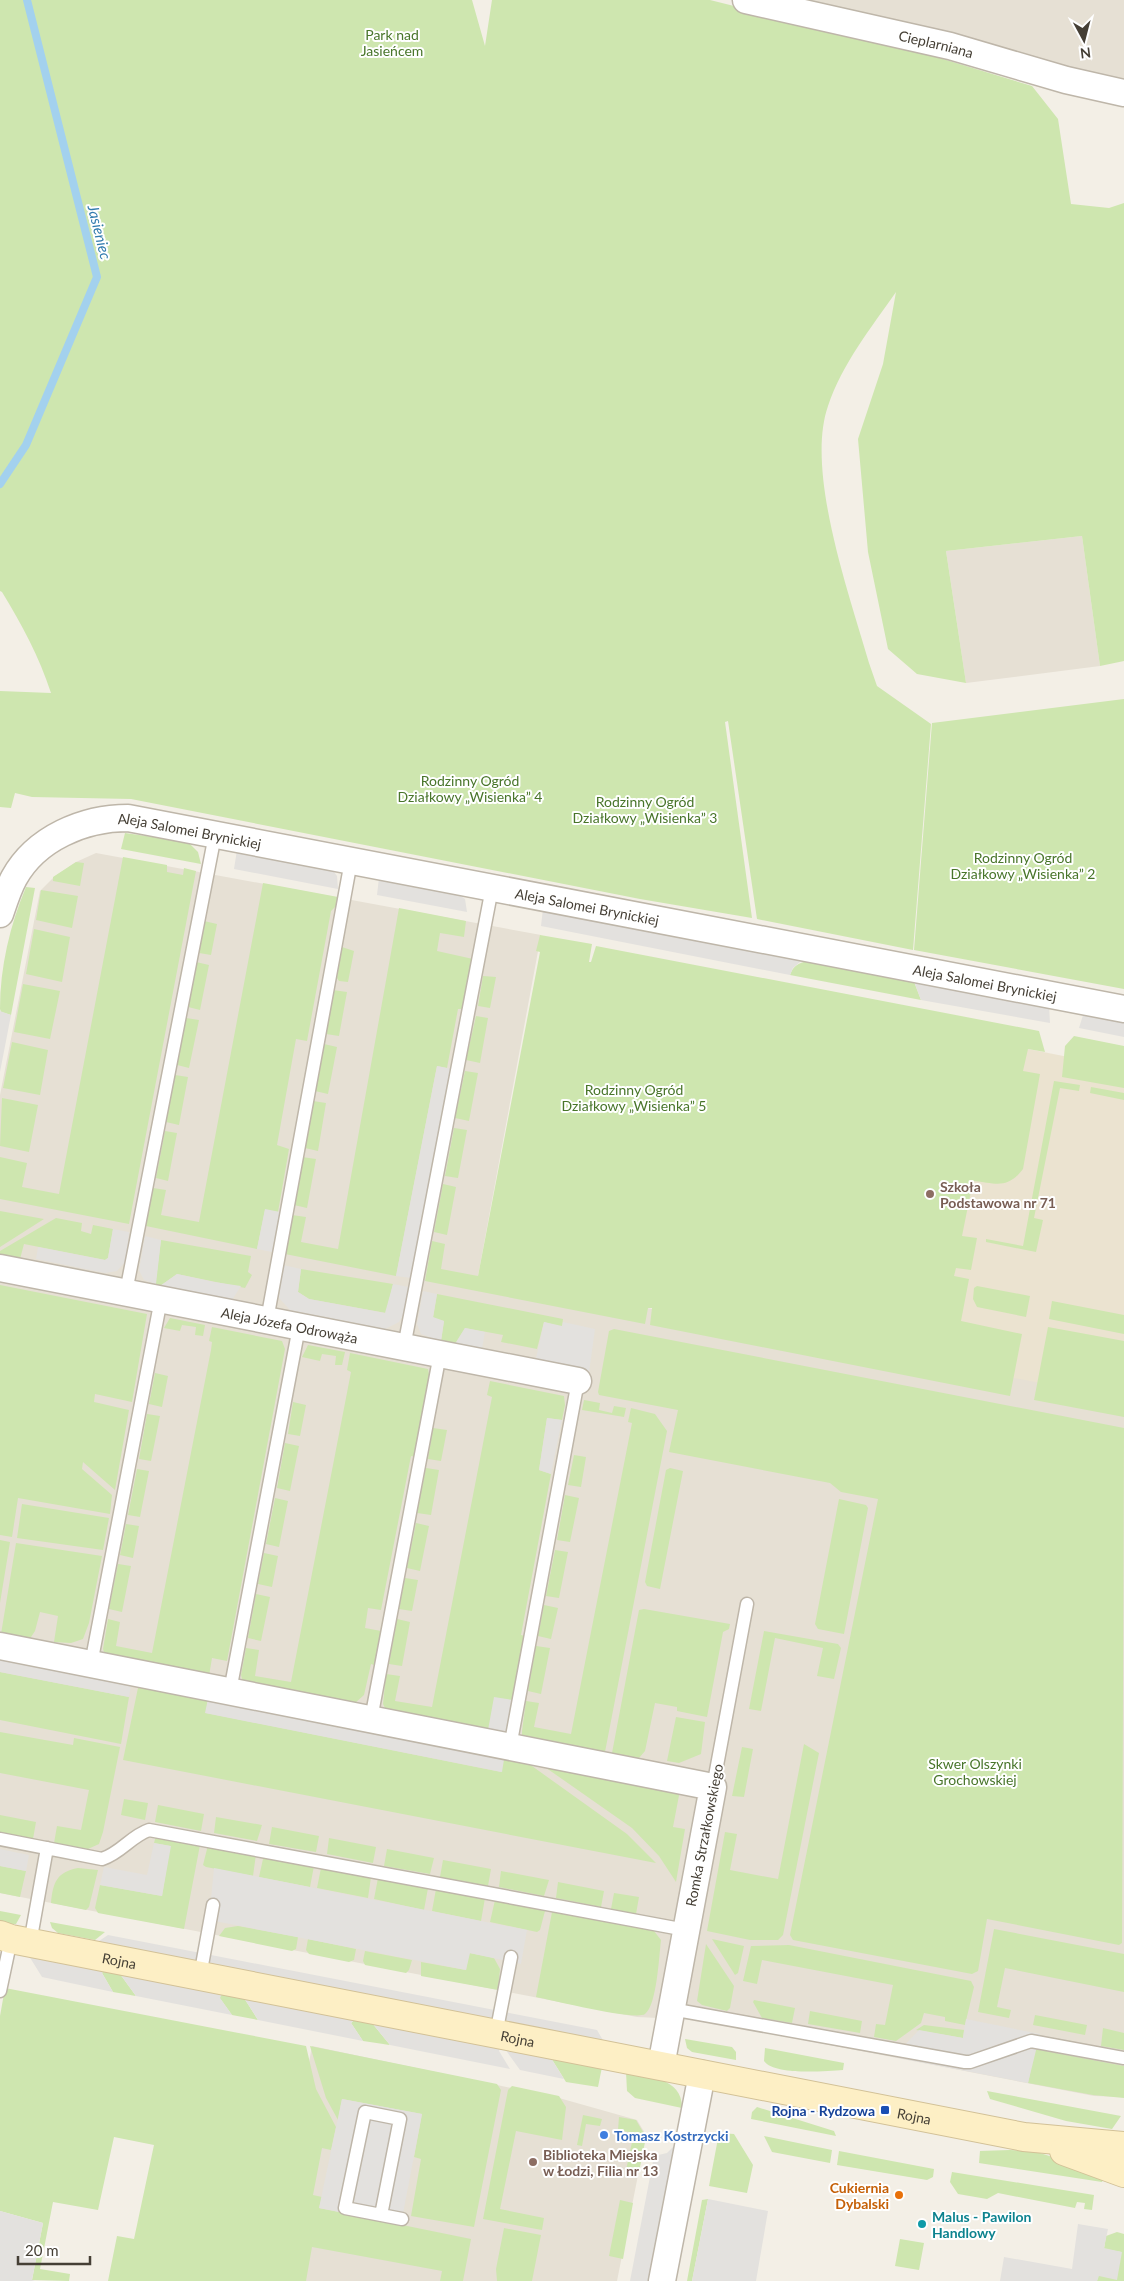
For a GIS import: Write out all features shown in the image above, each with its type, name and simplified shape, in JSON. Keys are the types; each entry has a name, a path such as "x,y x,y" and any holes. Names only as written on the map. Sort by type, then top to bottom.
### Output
{"street":[{"name":"Cieplarniana","path":"746,0 950,46 1066,80 1124,93"},
{"name":"Aleja Salomei Brynickiej","path":"0,914 18,871 34,853 53,839 89,822 121,818 148,820 215,835 1124,1010"},
{"name":"Aleja Józefa Odrowąża","path":"0,1268 578,1381"},
{"path":"0,1646 713,1787"},
{"name":"Romka Strzałkowskiego","path":"661,2066 713,1787"},
{"name":"Rojna","path":"10,1939 1024,2137 1124,2146"},
{"path":"662,2281 702,2074"},
{"name":"Rojna","path":"1024,2137 1124,2173"}],"lane":[{"path":"126,1292 215,835"},
{"path":"266,1320 351,861"},
{"path":"404,1347 492,888"},
{"path":"91,1664 161,1299"},
{"path":"230,1692 300,1327"},
{"path":"371,1719 440,1354"},
{"path":"510,1747 578,1381"},
{"name":"Romka Strzałkowskiego","path":"713,1787 747,1604"},
{"path":"0,1839 102,1859 115,1855 136,1835 149,1830 686,1930"},
{"path":"0,1991 10,1939 47,1848"},
{"path":"200,1976 213,1905"},
{"path":"496,2034 511,1957"},
{"path":"672,2009 965,2062 1030,2041 1124,2058"},
{"path":"381,2215 400,2119 365,2112 345,2208 402,2220"}],"shaded area":[{"path":"790,0 1124,0 1124,83"},
{"path":"1082,536 1100,666 966,683 946,551"},
{"path":"237,850 331,868 337,876 338,889 234,869"},
{"path":"96,853 541,935 478,1276 1124,1398 1124,2097 1094,2096 700,2020 637,2017 0,1893 0,1095 40,891 54,877 76,862"},
{"path":"379,878 455,892 465,899 467,912 377,895"},
{"path":"543,909 808,961 800,962 793,968 790,975 541,926"},
{"path":"913,979 1049,1006 1050,1023 921,1000"},
{"path":"0,1011 11,1015 0,1072"},
{"path":"1084,1012 1124,1020 1124,1037 1079,1028"},
{"name":"Szkoła Podstawowa nr 71","path":"1028,1049 1124,1068 1124,1399 711,1320"},
{"path":"437,1066 452,1069 411,1278 396,1276"},
{"path":"265,1209 280,1212 272,1252 257,1249"},
{"path":"113,1229 129,1232 126,1261 117,1271 105,1273 36,1259 38,1247 105,1260 108,1258"},
{"path":"145,1236 161,1240 156,1284 144,1280 139,1270"},
{"path":"283,1265 301,1269 298,1292 309,1299 385,1313 393,1284 409,1287 403,1315 399,1322 385,1329 290,1310 279,1298"},
{"path":"177,1274 241,1286 232,1300 160,1286"},
{"path":"423,1291 437,1294 433,1317 444,1321 441,1341 421,1334 417,1324"},
{"path":"544,1322 562,1326 563,1322 595,1329 589,1373 535,1363"},
{"path":"465,1328 485,1332 482,1349 455,1344"},
{"path":"547,1418 562,1420 551,1474 539,1470"},
{"path":"0,1653 132,1680 129,1697 0,1672"},
{"path":"209,1694 505,1753 502,1772 205,1713"},
{"path":"494,1697 513,1700 507,1728 504,1732 488,1730"},
{"path":"154,1843 171,1846 162,1896 100,1885 104,1867 147,1875"},
{"path":"0,1849 29,1855 26,1871 0,1866"},
{"path":"214,1868 527,1930 521,1964 470,1953 466,1970 204,1919 207,1899 211,1899"},
{"path":"108,1935 597,2030 604,2042 96,1943"},
{"path":"29,1956 103,1971 102,1973 113,1992 42,1977"},
{"path":"120,1974 222,1994 220,1998 232,2015 136,1996"},
{"path":"244,1998 354,2020 351,2023 363,2041 258,2020"},
{"path":"966,2019 1040,2034 1028,2083 893,2057 919,2030 963,2038"},
{"path":"372,2023 500,2048 499,2051 510,2069 390,2045"},
{"path":"312,2046 559,2098 637,2120 646,2135 617,2281 268,2281"},
{"path":"505,2049 551,2058 564,2079 520,2070"},
{"path":"342,2099 422,2114 401,2224 319,2208"},
{"path":"675,2145 649,2281 630,2281 654,2156 667,2153"},
{"path":"708,2199 768,2211 756,2281 692,2281"},
{"path":"0,2211 43,2223 32,2280 35,2281 0,2281"},
{"path":"1078,2224 1108,2229 1104,2248 1122,2252 1117,2280 1099,2276 1097,2281 1000,2281 1004,2257 1072,2269"}],"green space":[{"path":"0,0 472,0 485,46 492,0 710,0 933,56 1032,86 1058,119 1071,204 1109,208 1124,203 1124,661 1100,666 1082,536 946,551 966,683 917,674 888,649 868,552 858,439 883,364 896,292 849,361 834,391 828,406 822,433 822,465 833,534 851,604 877,686 931,724 913,950 757,919 728,721 725,722 752,918 640,899 131,799 32,797 15,793 11,808 0,807 0,691 51,693 29,641 0,591"},
{"name":"Rodzinny Ogród Działkowy „Wisienka” 2","path":"1124,699 1124,989 914,950 932,723"},
{"path":"125,833 188,842 198,852 201,864 121,849"},
{"path":"123,857 167,865 167,872 183,875 184,868 196,871 129,1224 0,1199 0,1157 27,1163 22,1187 59,1194"},
{"path":"76,862 84,863 80,886 53,881 53,877"},
{"path":"263,883 338,897 336,906 331,911 307,1041 296,1039 277,1145 289,1149 278,1212 265,1210 257,1249 146,1226 153,1188 166,1190 161,1215 199,1222"},
{"path":"26,887 35,888 11,1015 1,1012 0,993 7,946 15,916"},
{"path":"41,890 78,896 72,928 36,920"},
{"path":"399,908 466,921 464,937 440,933 437,951 473,959 464,1009 458,1009 447,1068 437,1066 396,1276 285,1254 292,1215 306,1217 301,1242 338,1249"},
{"path":"204,921 217,924 211,955 199,953"},
{"path":"34,929 70,937 62,982 26,974"},
{"name":"Rodzinny Ogród Działkowy „Wisienka” 5","path":"540,935 592,944 589,962 591,962 596,946 1039,1031 1045,1052 1028,1049 1023,1071 1040,1074 1023,1169 1017,1176 1006,1183 995,1184 973,1181 962,1236 977,1238 971,1270 956,1268 954,1276 969,1279 961,1321 1022,1334 1010,1396 650,1325 652,1308 648,1308 645,1324 425,1281 432,1241 445,1244 441,1269 478,1276 540,952 536,951"},
{"path":"342,947 354,951 348,982 339,981 337,978"},
{"path":"808,961 913,979 921,1000 790,975 796,965"},
{"path":"196,962 209,965 200,1010 188,1007"},
{"path":"483,976 496,977 490,1008 478,1006"},
{"path":"23,984 60,991 50,1039 14,1032"},
{"path":"333,990 347,992 339,1036 326,1034"},
{"path":"476,1016 488,1018 480,1063 466,1060"},
{"path":"186,1018 199,1020 189,1068 177,1065"},
{"path":"1074,1036 1124,1046 1124,1088 1062,1077 1065,1046"},
{"path":"12,1042 48,1050 40,1095 3,1088"},
{"path":"324,1044 337,1047 328,1094 315,1091"},
{"path":"465,1071 478,1073 469,1121 455,1118"},
{"path":"175,1075 188,1077 179,1125 166,1122"},
{"path":"1054,1081 1080,1085 1079,1091 1060,1088 1034,1218 1043,1220 1036,1252 986,1242 986,1239 1023,1246"},
{"path":"1091,1087 1124,1093 1124,1100 1090,1093"},
{"path":"2,1098 38,1105 29,1152 0,1146"},
{"path":"313,1101 326,1103 318,1151 305,1148"},
{"path":"454,1128 467,1130 458,1178 445,1176"},
{"path":"165,1131 177,1133 168,1181 156,1178"},
{"path":"302,1157 316,1159 307,1208 294,1205"},
{"path":"443,1184 456,1187 447,1235 434,1232"},
{"path":"0,1211 44,1219 0,1247"},
{"path":"56,1218 82,1223 81,1231 91,1234 93,1225 113,1229 108,1258 105,1260 24,1244 20,1259 0,1255 0,1251"},
{"path":"161,1240 251,1256 248,1272 252,1275 245,1288 177,1274 160,1286 156,1284 156,1279"},
{"path":"301,1269 393,1284 386,1313 309,1299 298,1292"},
{"path":"0,1285 147,1314 132,1402 95,1394 94,1402 129,1410 115,1490 83,1462 82,1469 112,1495 110,1514 18,1498 12,1537 0,1535"},
{"path":"977,1286 1030,1296 1026,1317 977,1307 973,1299 974,1288"},
{"path":"437,1294 563,1319 562,1327 544,1322 537,1349 501,1342 503,1335 465,1328 455,1344 441,1341 444,1321 433,1318"},
{"path":"1052,1301 1124,1315 1124,1334 1049,1319"},
{"path":"170,1318 205,1325 203,1336 195,1335 196,1327 182,1325 180,1331 164,1328"},
{"path":"212,1327 282,1341 285,1349 227,1661 212,1658 209,1676 105,1655 103,1649 108,1619 120,1622 116,1646 152,1653 211,1350 212,1342 209,1341"},
{"path":"1048,1327 1124,1341 1124,1417 1034,1400"},
{"name":"Skwer Olszynki Grochowskiej","path":"614,1329 1124,1428 1122,1943 1119,1945 987,1919 978,1971 972,1974 793,1940 790,1935 878,1499 841,1492 830,1483 669,1452 678,1410 599,1395 609,1331"},
{"path":"308,1345 345,1352 342,1365 335,1365 336,1356 322,1354 320,1361 302,1357"},
{"path":"350,1353 428,1369 430,1379 415,1457 411,1456 381,1610 368,1608 365,1628 381,1631 374,1665 371,1664 364,1695 354,1704 243,1683 241,1675 246,1648 259,1650 255,1676 291,1682 351,1372 347,1370"},
{"path":"155,1373 168,1376 162,1407 149,1404"},
{"path":"490,1381 564,1396 565,1405 562,1420 547,1418 539,1470 551,1474 521,1635 525,1636 513,1700 488,1730 386,1710 383,1704 386,1674 400,1676 395,1701 432,1707 492,1397 487,1395"},
{"path":"584,1400 600,1403 599,1410 612,1413 614,1406 626,1408 624,1417 582,1410"},
{"path":"293,1402 306,1405 300,1436 288,1434"},
{"path":"631,1408 655,1414 667,1431 605,1752 522,1735 522,1731 526,1701 539,1703 534,1727 571,1734 632,1423 628,1422"},
{"path":"147,1414 160,1416 151,1461 139,1459"},
{"path":"433,1428 447,1430 441,1461 428,1459"},
{"path":"285,1443 299,1446 290,1491 277,1488"},
{"path":"574,1455 586,1457 581,1487 568,1485"},
{"path":"426,1468 439,1470 431,1515 417,1513"},
{"path":"670,1468 683,1471 660,1589 647,1586 645,1582 666,1470"},
{"path":"137,1469 149,1471 140,1517 128,1515"},
{"path":"565,1495 579,1498 570,1542 557,1540"},
{"path":"275,1498 288,1501 279,1547 266,1544"},
{"path":"839,1499 866,1505 868,1508 844,1634 818,1629 815,1624"},
{"path":"22,1504 109,1518 103,1550 17,1538"},
{"path":"416,1523 429,1526 420,1571 407,1568"},
{"path":"126,1524 139,1526 133,1558 120,1555"},
{"path":"0,1540 10,1542 0,1603"},
{"path":"16,1543 102,1556 89,1623 83,1639 71,1643 54,1642 58,1616 40,1612 35,1631 29,1640 1,1634"},
{"path":"555,1550 568,1552 559,1598 546,1596"},
{"path":"264,1553 278,1556 272,1587 258,1584"},
{"path":"118,1564 131,1566 122,1612 109,1609"},
{"path":"405,1578 418,1580 412,1611 399,1609"},
{"path":"256,1594 270,1597 261,1641 248,1638"},
{"path":"544,1605 558,1608 551,1639 538,1636"},
{"path":"644,1609 730,1624 729,1629 723,1632 707,1717 677,1711 677,1707 655,1703 645,1751 639,1758 612,1753 639,1610"},
{"path":"397,1619 410,1622 402,1666 389,1664"},
{"path":"764,1631 838,1644 841,1648 834,1679 817,1676 823,1648 775,1638 761,1711 749,1709"},
{"path":"536,1646 550,1648 541,1694 528,1691"},
{"path":"0,1672 129,1697 121,1744 0,1720"},
{"path":"139,1683 209,1694 206,1713 501,1772 505,1753 518,1756 627,1834 656,1863 123,1760"},
{"path":"676,1717 705,1722 701,1754 679,1763 667,1761"},
{"path":"0,1732 73,1745 74,1738 120,1747 99,1844 88,1849 54,1843 57,1826 81,1830 89,1790 0,1773"},
{"path":"804,1744 819,1753 783,1935 778,1940 750,1940 707,1931 725,1832 737,1834 730,1870 778,1879"},
{"path":"742,1747 753,1749 744,1797 732,1796"},
{"path":"532,1758 681,1785 673,1827 685,1829 676,1882 659,1856 632,1828"},
{"path":"124,1799 148,1803 145,1820 121,1815"},
{"path":"158,1805 204,1814 201,1831 155,1822"},
{"path":"0,1815 36,1822 33,1839 0,1833"},
{"path":"216,1817 262,1825 257,1841 214,1833"},
{"path":"272,1827 319,1836 316,1852 269,1844"},
{"path":"156,1835 200,1845 184,1929 98,1913 95,1908 100,1885 162,1896 170,1846 154,1843"},
{"path":"329,1838 376,1847 373,1863 327,1854"},
{"path":"208,1845 256,1854 253,1876 203,1865"},
{"path":"387,1849 434,1858 430,1874 384,1866"},
{"path":"266,1856 314,1866 310,1887 259,1877 263,1859"},
{"path":"443,1860 491,1869 488,1886 440,1877"},
{"path":"0,1866 26,1871 20,1897 0,1893"},
{"path":"78,1868 98,1870 89,1907 86,1910 51,1903 57,1879 65,1872"},
{"path":"321,1868 371,1877 368,1898 317,1888"},
{"path":"501,1871 549,1880 544,1896 499,1887"},
{"path":"378,1878 428,1888 424,1910 374,1899"},
{"path":"558,1882 604,1891 601,1907 556,1898"},
{"path":"436,1889 485,1898 481,1921 432,1911"},
{"path":"614,1893 639,1897 636,1914 611,1909"},
{"path":"495,1900 545,1911 540,1930 537,1932 490,1922"},
{"path":"0,1911 21,1915 16,1924 0,1924"},
{"path":"552,1912 654,1931 661,1940 658,1968 655,1991 649,2009 645,2014 626,2015 536,1997"},
{"path":"50,1922 105,1932 95,1940 58,1933 52,1928"},
{"path":"238,1926 298,1937 296,1949 292,1951 219,1936 225,1928"},
{"path":"994,1929 1124,1954 1124,1992 1005,1968 997,2007 1011,2010 1009,2018 978,2012"},
{"path":"308,1939 356,1949 354,1960 349,1962 309,1954 306,1950"},
{"path":"712,1939 744,1946 738,1973 735,1975"},
{"path":"706,1944 734,1986 730,2008 727,2011 702,2005 697,2001"},
{"path":"789,1945 971,1981 974,1987 965,2025 945,2021 945,2017 924,2013 921,2023 896,2041 874,2037 876,2024 885,2025 893,1985 762,1960 757,1984 743,1981 751,1946"},
{"path":"365,1951 412,1960 409,1970 406,1973 365,1965 363,1961"},
{"path":"469,1953 494,1958 500,1969 498,1990 421,1976 421,1962 466,1970"},
{"path":"103,1971 120,1974 136,1996 113,1992 102,1973"},
{"path":"5,1988 306,2046 316,2089 336,2127 331,2150 322,2148 313,2195 322,2197 319,2208 471,2239 463,2281 440,2281 442,2271 312,2247 306,2281 108,2281 117,2236 134,2239 154,2145 114,2137 98,2210 53,2202 40,2269 70,2274 69,2281 32,2280 43,2223 0,2211 0,2016"},
{"path":"222,1994 244,1998 258,2020 232,2015 219,1997"},
{"path":"754,2000 795,2008 792,2023 762,2018 753,2002"},
{"path":"810,2011 862,2021 860,2033 808,2024"},
{"path":"1035,2015 1087,2025 1085,2035 1033,2025"},
{"path":"354,2020 372,2023 390,2045 363,2041 351,2023"},
{"path":"924,2025 964,2030 963,2038 916,2030"},
{"path":"1103,2028 1124,2033 1124,2050 1101,2046"},
{"path":"685,2039 732,2047 736,2052 736,2060 692,2052 687,2048"},
{"path":"310,2046 497,2084 501,2090 474,2227 411,2216 421,2159 414,2157 422,2114 342,2099 338,2120 326,2098"},
{"path":"765,2048 844,2063 843,2070 801,2072 778,2069 764,2061"},
{"path":"1035,2049 1124,2066 1124,2098 1093,2095 1028,2083"},
{"path":"551,2058 602,2067 598,2087 566,2082"},
{"path":"626,2072 653,2077 670,2084 677,2090 681,2098 682,2108 635,2098 627,2091"},
{"path":"512,2086 559,2096 566,2107 562,2140 516,2131 500,2209 544,2218 542,2230 483,2219 508,2090"},
{"path":"987,2091 1121,2116 1112,2129 1066,2121 990,2099"},
{"path":"757,2107 834,2131 836,2136 751,2119 752,2112"},
{"path":"583,2115 602,2119 600,2126 586,2124 582,2146 577,2145"},
{"path":"619,2117 636,2120 646,2137 639,2172 626,2170 634,2133 618,2130"},
{"path":"719,2133 734,2134 753,2165 747,2193 709,2186"},
{"path":"764,2136 832,2150 830,2163 772,2152"},
{"path":"1010,2150 1037,2152 1105,2174 1102,2182 979,2163 980,2151"},
{"path":"839,2151 934,2169 933,2177 927,2180 837,2165"},
{"path":"952,2172 1094,2195 1092,2210 1084,2209 1085,2203 1077,2202 1075,2208 998,2193 987,2199 958,2194 950,2182"},
{"path":"708,2199 692,2281 687,2281 702,2200"},
{"path":"620,2200 633,2203 623,2259 609,2256"},
{"path":"504,2228 541,2235 532,2281 497,2281 496,2269"},
{"path":"1117,2232 1124,2234 1124,2281 1097,2281 1098,2276 1121,2252 1104,2249 1106,2236"},
{"path":"900,2239 924,2243 919,2270 895,2266"}],"waterway":[{"name":"Jasieniec","path":"0,484 26,445 97,277 27,0"}],"place":[{"name":"Szkoła Podstawowa nr 71","path":"930,1194"},
{"name":"Rojna - Rydzowa","path":"885,2110"},
{"name":"Tomasz Kostrzycki","path":"604,2135"},
{"name":"Biblioteka Miejska w Łodzi, Filia nr 13","path":"533,2162"},
{"name":"Cukiernia Dybalski","path":"899,2195"},
{"name":"Malus - Pawilon Handlowy","path":"922,2224"}],"park label":[{"name":"Park nad Jasieńcem","path":"392,42"},
{"name":"Rodzinny Ogród Działkowy „Wisienka” 4","path":"470,788"},
{"name":"Rodzinny Ogród Działkowy „Wisienka” 3","path":"645,810"}]}
